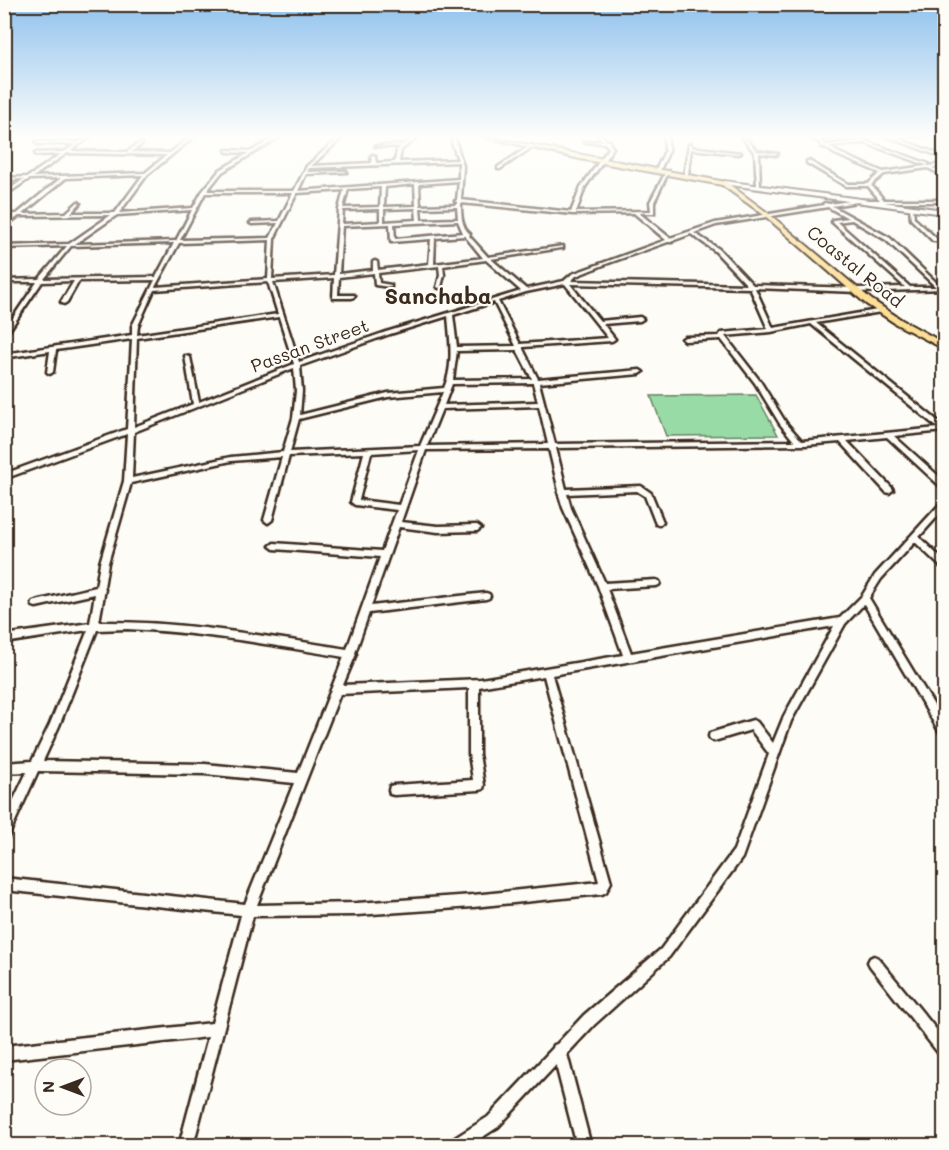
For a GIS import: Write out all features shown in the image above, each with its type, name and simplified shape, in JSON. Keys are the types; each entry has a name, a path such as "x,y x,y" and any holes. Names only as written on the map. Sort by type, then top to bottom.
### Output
{"main road":[{"name":"Coastal Road","path":"732,189 766,214 881,310 945,346"}],"street":[{"path":"4,226 51,189"},
{"path":"6,332 40,281 72,244 116,214 135,189"},
{"path":"4,833 37,766 94,626 104,563 128,481 135,326 157,278 180,241 193,209 208,189"},
{"path":"268,520 296,418 299,391 297,365 270,280 272,238 297,189"},
{"path":"205,192 295,192 337,189"},
{"path":"346,189 340,225 335,297 352,296"},
{"path":"382,223 383,189"},
{"path":"417,189 419,221"},
{"path":"460,189 459,220 486,258 525,291"},
{"path":"573,213 583,189"},
{"path":"342,209 458,203 573,213 636,213 654,211 652,202 659,189"},
{"path":"771,189 945,212"},
{"path":"872,189 882,200"},
{"name":"Passan Street","path":"4,477 132,430 297,365 495,300 566,282 574,275 715,224 825,204 882,200 945,201"},
{"path":"67,215 78,202"},
{"path":"825,204 888,239 942,288"},
{"path":"911,208 912,218 935,240"},
{"path":"4,215 116,214 193,209"},
{"path":"441,221 458,213"},
{"path":"636,213 670,241"},
{"path":"853,219 834,221 908,287"},
{"path":"340,225 459,220"},
{"path":"252,224 280,222"},
{"path":"392,222 393,241 468,234"},
{"path":"692,233 717,250 752,287 771,330"},
{"path":"4,247 272,238"},
{"path":"431,266 433,238"},
{"path":"152,289 377,272 561,247"},
{"path":"375,262 377,284 389,286"},
{"path":"439,287 442,275 441,265"},
{"path":"574,275 582,282"},
{"path":"4,281 157,278"},
{"path":"64,302 77,280"},
{"path":"566,282 857,290 942,288"},
{"path":"454,349 520,347 612,339 566,282"},
{"path":"495,300 536,381 562,492 602,586 628,657"},
{"path":"685,339 722,337 723,334 771,330 881,310"},
{"path":"4,356 281,315"},
{"path":"186,1146 249,909 351,654 401,508 449,386 454,349 451,315"},
{"path":"599,323 640,319"},
{"path":"811,322 944,429"},
{"path":"722,337 758,382 777,416 800,443"},
{"path":"50,372 53,349"},
{"path":"187,357 196,405"},
{"path":"296,418 388,395 449,386 640,372"},
{"path":"441,406 542,404"},
{"path":"128,481 231,459 287,454 423,448 800,443 944,429"},
{"path":"890,436 945,485"},
{"path":"842,440 889,490"},
{"path":"368,450 355,502 401,508"},
{"path":"562,492 638,488 648,495 659,522"},
{"path":"455,1146 493,1122 589,1020 665,953 738,854 787,719 842,621 865,598 878,577 945,505"},
{"path":"396,524 438,529 477,528"},
{"path":"915,538 945,566"},
{"path":"274,546 385,554"},
{"path":"602,586 656,583"},
{"path":"36,604 101,589"},
{"path":"366,610 486,596"},
{"path":"865,598 945,730"},
{"path":"337,690 474,684 842,621"},
{"path":"4,639 94,626 177,630 351,654"},
{"path":"4,884 259,911 357,909 602,888 605,882 547,672"},
{"path":"394,790 479,785 474,754 474,684"},
{"path":"714,736 753,725 775,754"},
{"path":"4,768 37,766 205,770 302,779"},
{"path":"874,962 945,1048"},
{"path":"4,1053 216,1029"},
{"path":"559,1050 584,1146"}],"green space":[{"path":"756,395 778,435 666,436 651,396"}],"district":[{"name":"Sanchaba","path":"438,296"}]}
